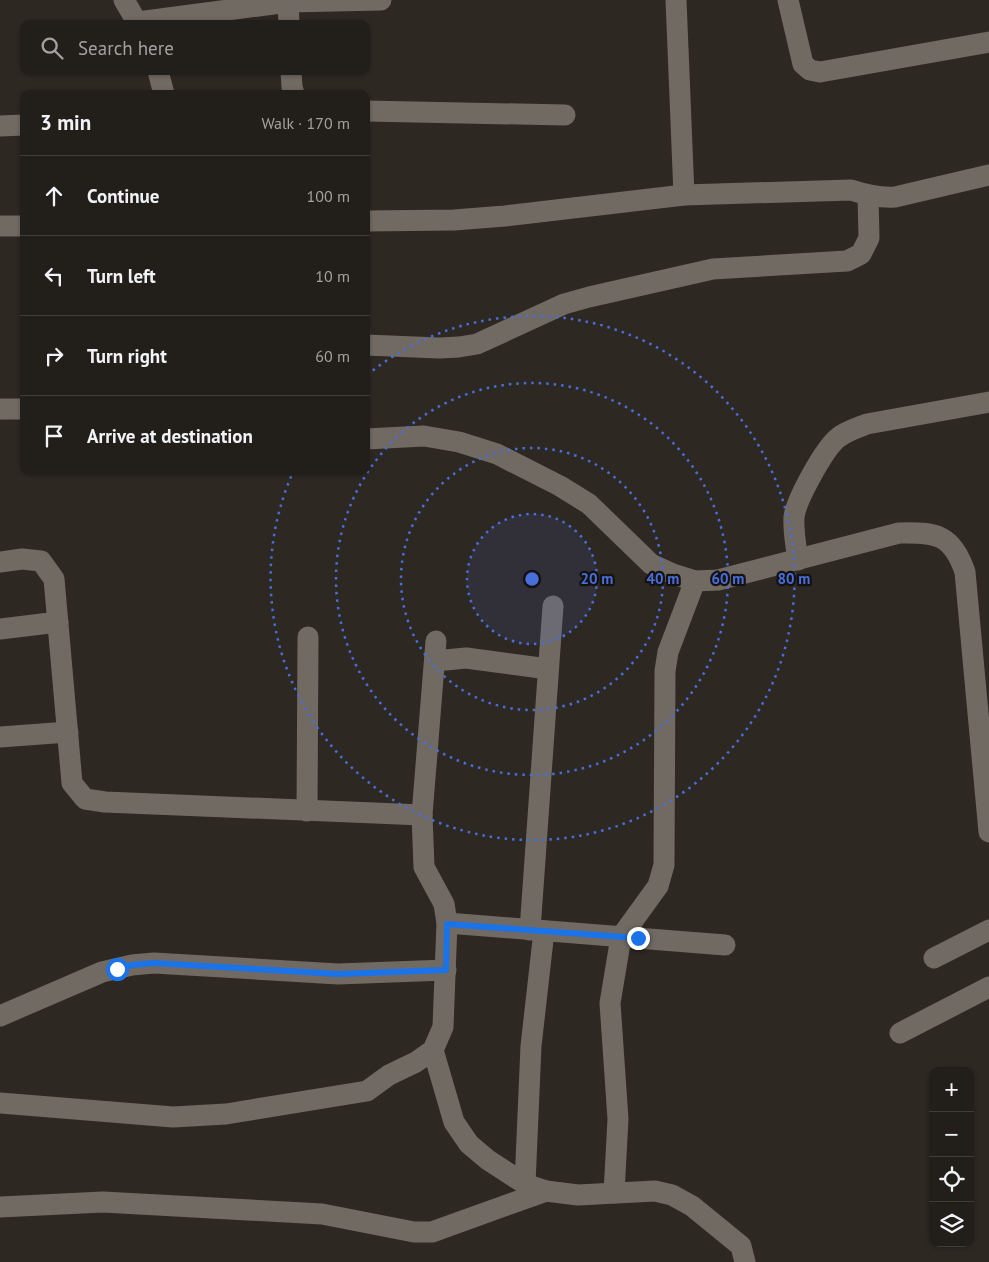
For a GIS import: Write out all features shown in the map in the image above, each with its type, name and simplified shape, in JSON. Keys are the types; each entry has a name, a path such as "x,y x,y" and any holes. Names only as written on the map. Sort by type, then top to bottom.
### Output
{"street":[{"path":"124,0 136,20"},
{"path":"159,20 288,2 381,0"},
{"path":"676,0 684,195"},
{"path":"788,0 803,64 810,70 820,72 989,42"},
{"path":"288,2 289,20"},
{"path":"159,75 163,90"},
{"path":"291,75 293,90"},
{"path":"370,111 565,115"},
{"path":"0,126 20,125"},
{"path":"370,221 454,220 505,216 684,195 851,190 868,196 881,198 895,197 989,175"},
{"path":"370,345 439,348 477,344 564,304 713,269 847,261 861,254 869,238 868,196"},
{"path":"0,226 20,226"},
{"path":"798,560 794,514 801,494 837,438 850,430 867,424 989,402"},
{"path":"0,409 20,409"},
{"path":"370,439 424,436 459,442 497,454 560,486 589,504 651,564 673,574 695,580 718,580 899,533 926,532 946,540 959,554 965,572 989,832"},
{"path":"0,562 22,559 41,561 54,579 72,784 85,799 104,802 422,815"},
{"path":"614,1193 618,1119 610,1003 621,937 658,886 664,865 665,671 668,652 695,580"},
{"path":"525,1184 552,606"},
{"path":"0,629 58,622"},
{"path":"307,811 308,637"},
{"path":"0,1102 173,1117 226,1114 367,1090 433,1050 443,1027 447,924 444,904 424,867 422,815 436,651 466,658 548,669"},
{"path":"0,737 68,732"},
{"path":"447,924 725,945"},
{"path":"934,958 989,930"},
{"path":"0,1016 102,972 132,965 154,963 338,974 446,970"},
{"path":"900,1033 989,987"},
{"path":"433,1050 454,1122 469,1144 488,1160 525,1184 546,1191 578,1195 656,1191 672,1195 692,1206 741,1246 745,1262"},
{"path":"0,1207 103,1202 322,1214 414,1232 432,1232 546,1191"}],"route":[{"path":"117,969 132,965 154,963 338,974 446,970 447,924 638,938"}]}
